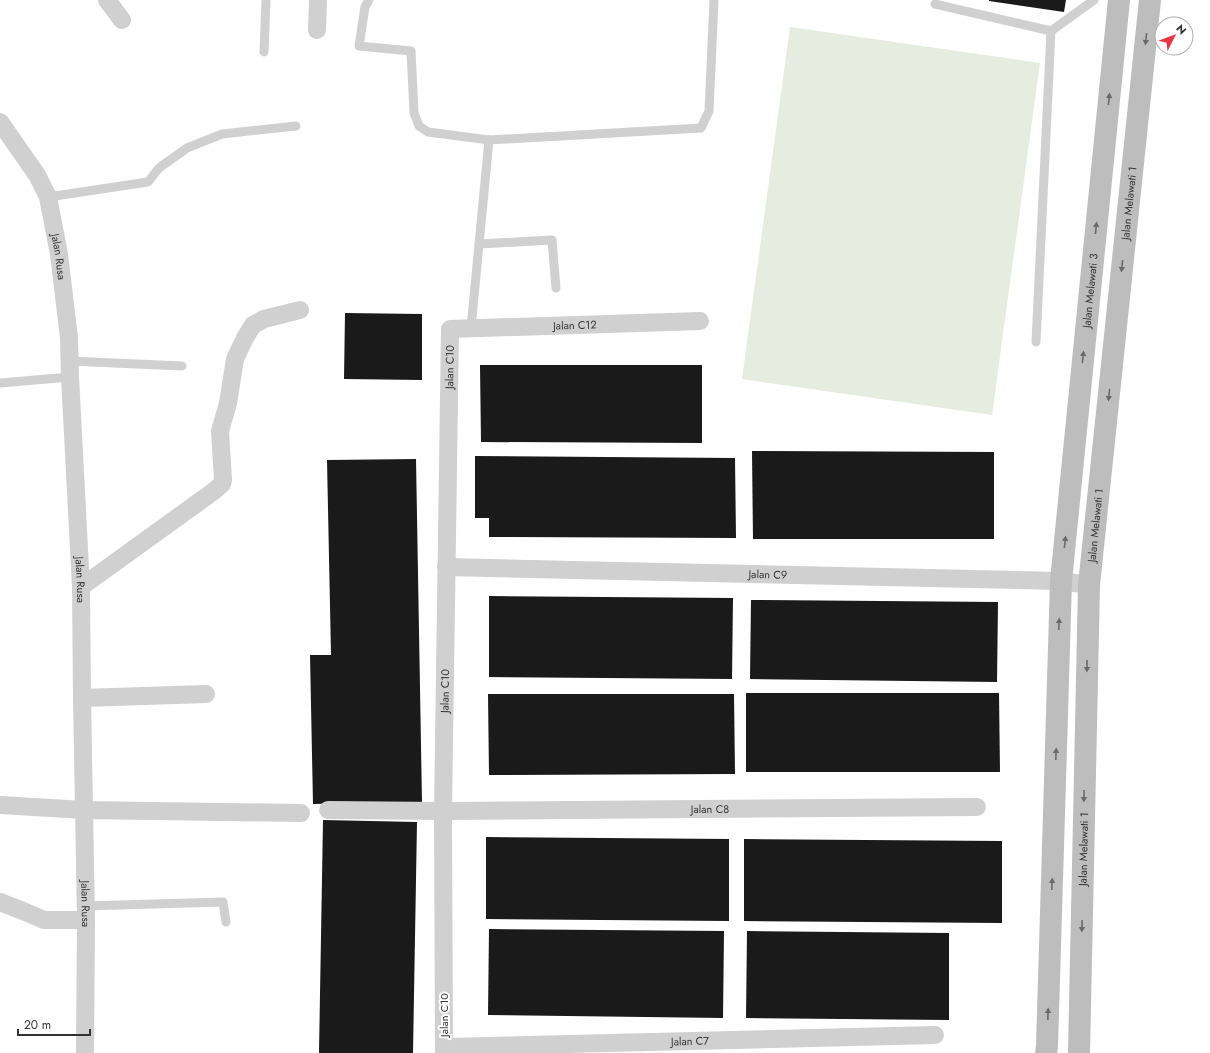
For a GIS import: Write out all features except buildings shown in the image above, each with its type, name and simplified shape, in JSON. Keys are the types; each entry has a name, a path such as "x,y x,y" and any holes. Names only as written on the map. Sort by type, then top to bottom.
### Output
{"street":[{"path":"107,0 122,20"},
{"path":"317,30 318,0"},
{"name":"Jalan Melawati 3","path":"1061,581 1120,0"},
{"name":"Jalan Melawati 1","path":"1079,1053 1089,585 1150,0"},
{"name":"Jalan Rusa","path":"0,122 37,175 48,196 60,262 69,338 82,587 82,698 86,913 85,1053"},
{"path":"82,587 214,492 222,484 220,432 228,403 235,359 253,325 264,319 300,310"},
{"name":"Jalan C12","path":"450,329 700,321"},
{"name":"Jalan C10","path":"444,1050 443,811 450,329"},
{"name":"Jalan C9","path":"446,567 1061,581 1089,585"},
{"path":"1046,1053 1061,581"},
{"path":"82,698 206,694"},
{"path":"0,805 84,810 301,813"},
{"name":"Jalan C8","path":"328,810 443,811 977,807"},
{"path":"0,902 23,910 44,920 86,913"},
{"name":"Jalan C7","path":"444,1050 935,1035"}],"lane":[{"path":"264,52 266,0"},
{"path":"369,0 365,7 359,46 411,51 414,112 419,126 428,132 489,140 701,128 709,111 714,0"},
{"path":"935,4 1051,31 1094,0"},
{"path":"1036,342 1051,31"},
{"path":"48,196 148,182 159,168 187,148 222,134 296,126"},
{"path":"471,328 489,140"},
{"path":"479,244 552,240 556,288"},
{"path":"0,383 70,369 182,366"},
{"path":"86,913 223,902 226,922"}],"shaded area":[{"path":"790,27 1040,63 992,415 742,379"}]}
